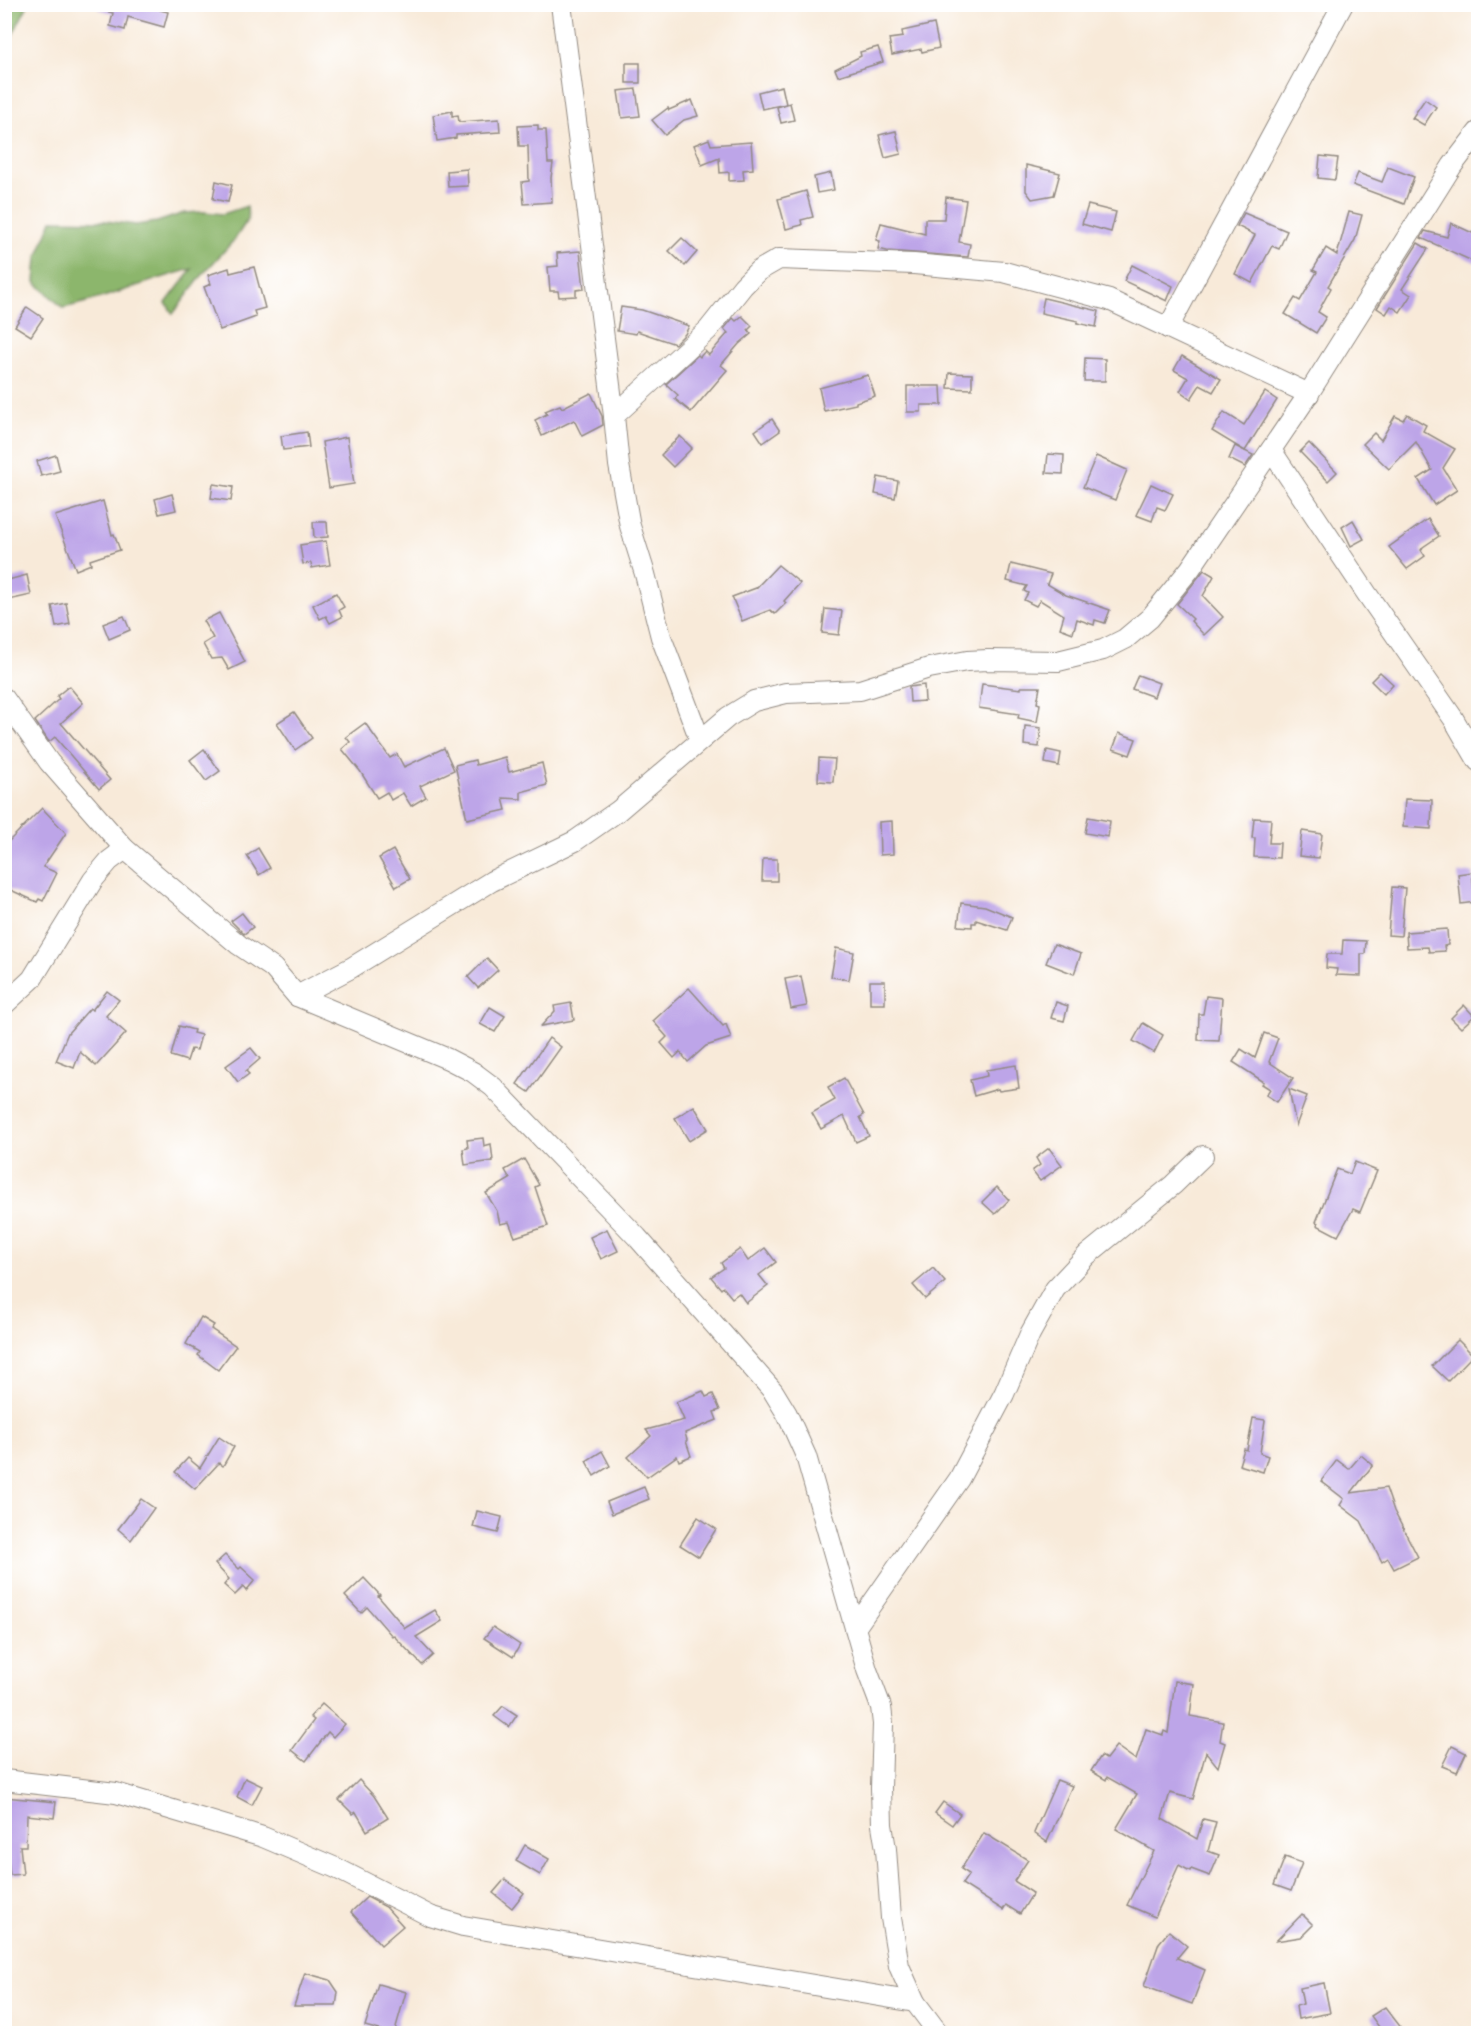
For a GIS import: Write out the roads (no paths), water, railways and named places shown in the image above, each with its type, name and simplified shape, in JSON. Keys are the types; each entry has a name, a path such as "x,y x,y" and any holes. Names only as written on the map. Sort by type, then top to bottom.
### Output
{"street":[{"path":"561,4 615,417 619,465 630,526 661,637 700,740"},
{"path":"1168,328 1343,4"},
{"path":"297,996 351,968 492,880 574,841 618,811 728,717 754,701 786,693 860,690 929,668 967,661 1058,661 1082,657 1111,647 1125,639 1150,618 1190,569 1309,394 1452,166 1479,132"},
{"path":"615,417 708,330 743,285 758,271 779,259 914,264 1004,272 1109,300 1309,394"},
{"path":"1271,450 1367,594 1454,718 1479,761"},
{"path":"4,698 49,762 125,849 239,945 273,968 297,996 448,1059 473,1072 493,1087 637,1237 773,1392 788,1414 806,1456 867,1670 881,1707 883,1724 882,1825 891,1918 899,1966 915,2002 939,2034"},
{"path":"4,1005 32,979 93,880 109,861 125,849"},
{"path":"855,1628 959,1479 1004,1394 1030,1334 1055,1289 1087,1255 1173,1185 1203,1156"},
{"path":"4,1780 116,1793 263,1837 336,1868 430,1916 463,1926 915,2002"}]}
